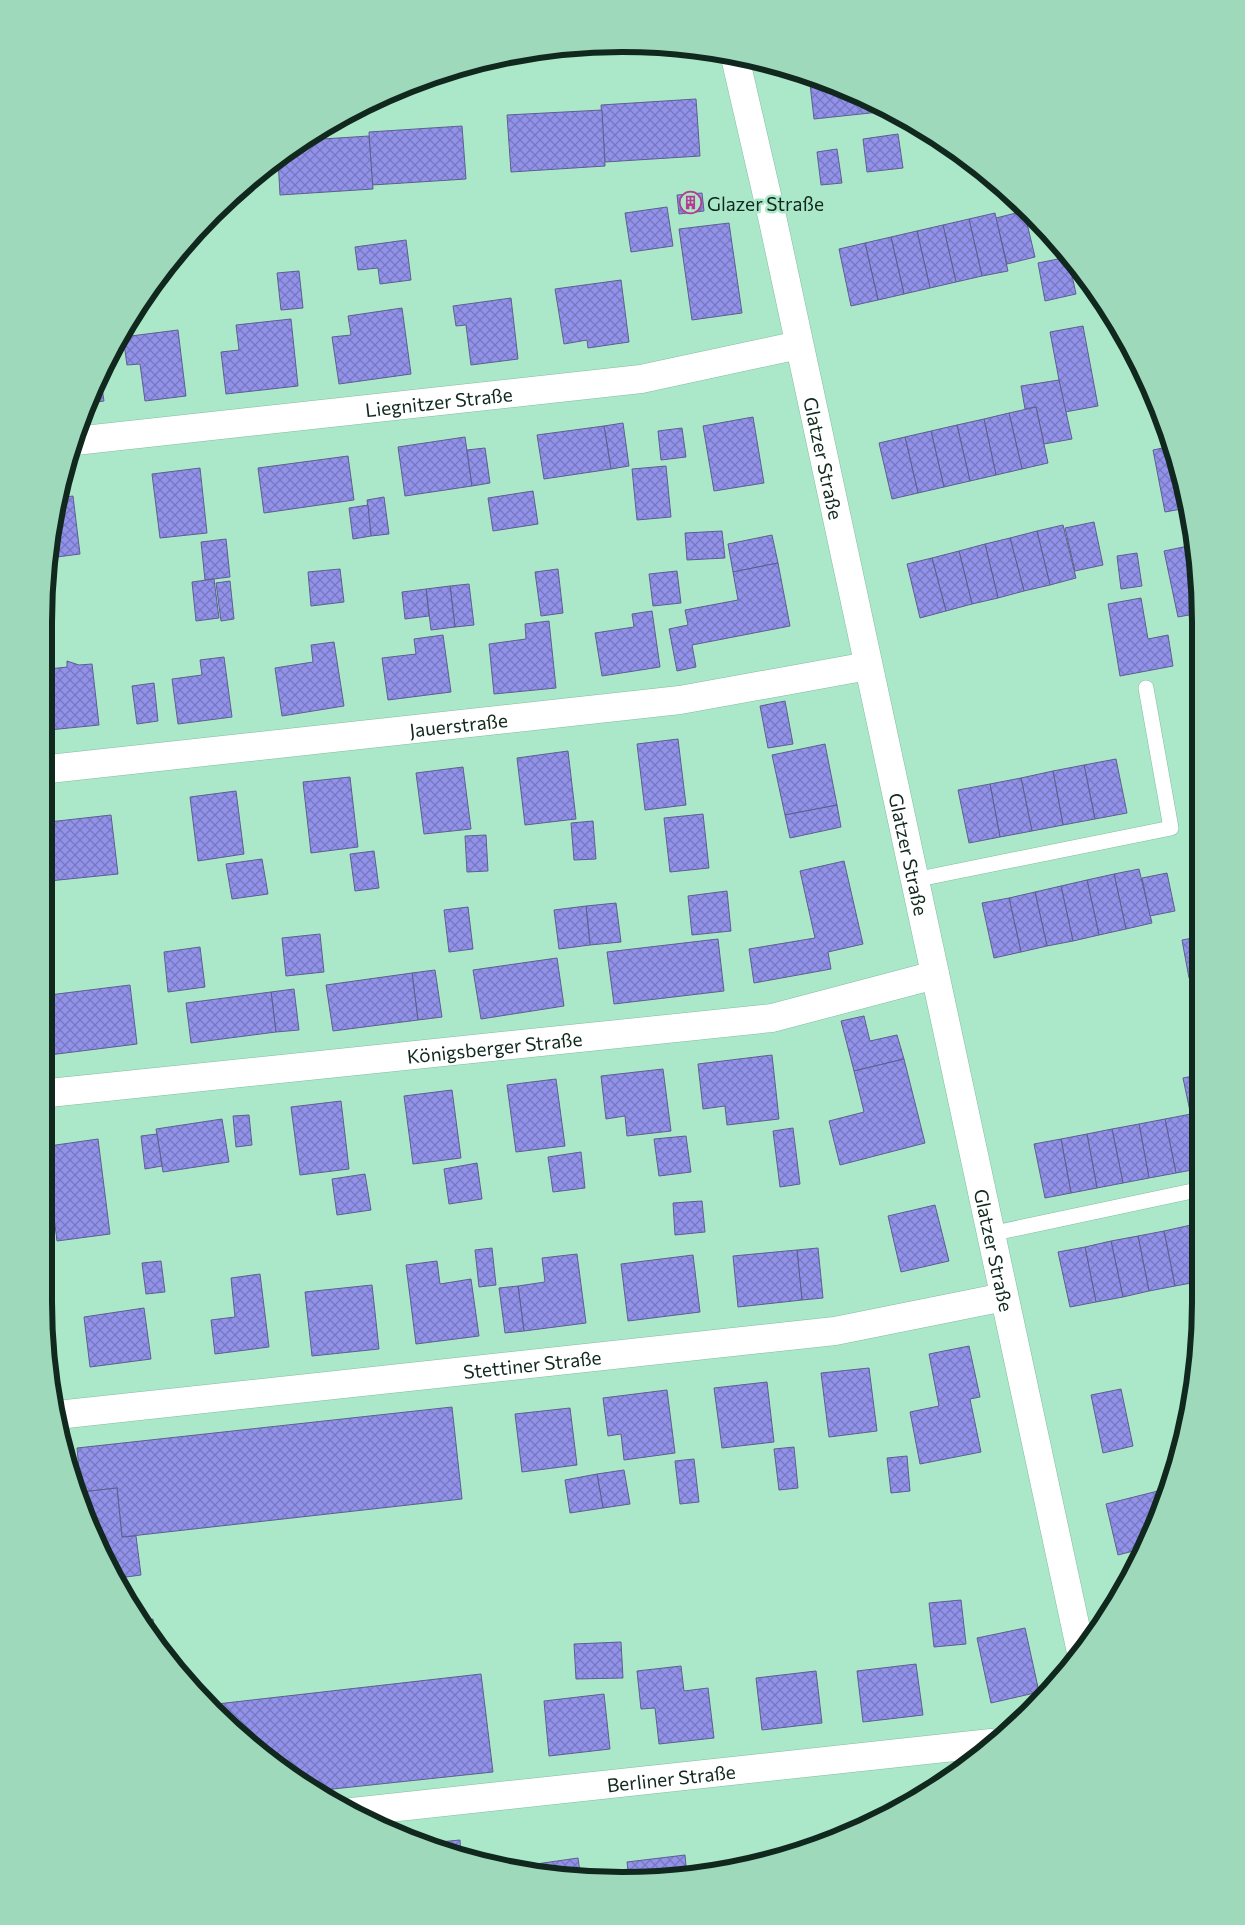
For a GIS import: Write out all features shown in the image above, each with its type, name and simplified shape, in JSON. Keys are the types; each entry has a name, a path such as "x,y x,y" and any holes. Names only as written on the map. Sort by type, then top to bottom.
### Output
{"street":[{"name":"Glatzer Straße","path":"735,63 799,344 1079,1643"},
{"name":"Liegnitzer Straße","path":"83,440 641,379 799,344"},
{"name":"Jauerstraße","path":"52,769 680,700 868,666"},
{"name":"Königsberger Straße","path":"52,1094 772,1018 935,975"},
{"name":"Stettiner Straße","path":"63,1414 835,1331 1004,1297"},
{"name":"Berliner Straße","path":"364,1811 983,1744"}],"lane":[{"path":"914,880 1172,828 1146,688"},
{"path":"990,1234 1192,1191"}],"building":[{"path":"810,85 877,112 814,119"},
{"path":"696,99 700,156 605,162 601,105"},
{"path":"602,110 605,166 511,172 507,115"},
{"path":"462,126 466,179 372,185 369,132"},
{"path":"898,134 903,168 867,172 863,139"},
{"path":"369,136 373,189 280,195 279,168 322,139"},
{"path":"837,149 842,183 821,185 817,152"},
{"name":"Glazer Straße","path":"702,193 704,211 679,214 677,195"},
{"path":"667,207 673,246 631,252 625,213"},
{"path":"1019,212 1026,219 1035,257 1007,264 996,218"},
{"path":"995,213 1008,271 982,276 969,219"},
{"path":"969,219 982,276 956,282 943,225"},
{"path":"729,223 742,313 692,320 679,229"},
{"path":"943,225 956,282 930,288 917,231"},
{"path":"917,231 930,288 904,294 891,237"},
{"path":"891,237 904,294 878,300 865,243"},
{"path":"406,240 411,280 380,284 378,268 358,270 355,247"},
{"path":"865,243 878,300 851,306 839,249"},
{"path":"1061,258 1071,271 1076,294 1045,301 1038,263"},
{"path":"299,271 303,308 281,310 277,273"},
{"path":"621,280 629,342 588,348 587,340 564,344 555,289"},
{"path":"511,298 518,359 471,365 466,325 456,326 453,306"},
{"path":"402,308 411,374 339,384 332,337 351,335 348,316"},
{"path":"291,319 298,386 226,394 221,352 239,350 236,325"},
{"path":"1083,326 1098,406 1065,412 1050,332"},
{"path":"178,330 186,396 145,401 140,364 127,365 124,346 130,336"},
{"path":"1059,380 1072,439 1044,444 1036,407 1025,409 1021,386"},
{"path":"1142,389 1147,400 1145,401"},
{"path":"102,390 104,401 97,402"},
{"path":"1036,407 1048,463 1022,469 1009,413"},
{"path":"1009,413 1022,469 996,475 984,419"},
{"path":"753,417 764,483 714,491 703,426"},
{"path":"984,419 996,475 970,481 957,425"},
{"path":"623,423 629,466 611,469 604,426"},
{"path":"957,425 970,481 944,487 931,431"},
{"path":"604,426 611,469 544,479 537,435"},
{"path":"682,428 686,457 661,460 658,431"},
{"path":"931,431 944,487 918,493 905,437"},
{"path":"465,437 472,486 405,496 398,447"},
{"path":"905,437 918,493 892,499 879,443"},
{"path":"485,448 490,483 472,486 467,450"},
{"path":"1165,448 1182,509 1165,512 1153,450"},
{"path":"348,456 354,500 264,513 258,468"},
{"path":"666,466 671,517 637,520 632,469"},
{"path":"200,468 207,533 160,538 152,474"},
{"path":"533,491 538,524 493,531 488,498"},
{"path":"73,496 80,554 56,557 63,511 67,497"},
{"path":"384,497 389,534 371,536 367,500"},
{"path":"368,505 371,536 353,539 349,508"},
{"path":"1094,522 1103,565 1075,571 1065,528"},
{"path":"1063,525 1076,578 1050,585 1037,531"},
{"path":"722,531 725,558 687,560 685,533"},
{"path":"1037,531 1050,585 1024,591 1010,538"},
{"path":"772,535 778,563 733,572 728,544"},
{"path":"1010,538 1024,591 998,598 985,544"},
{"path":"226,539 230,577 205,580 201,542"},
{"path":"985,544 998,598 972,604 959,551"},
{"path":"1188,546 1192,614 1178,617 1164,551"},
{"path":"959,551 972,604 946,611 932,558"},
{"path":"1137,553 1142,586 1121,589 1117,556"},
{"path":"932,558 946,611 920,618 907,564"},
{"path":"778,563 790,626 692,645 696,667 677,671 669,629 688,625 685,610 738,600 733,572"},
{"path":"340,569 344,602 311,606 308,572"},
{"path":"558,569 563,613 541,616 535,572"},
{"path":"677,571 681,603 653,606 649,574"},
{"path":"214,579 219,618 196,621 192,582"},
{"path":"230,581 234,619 221,621 216,583"},
{"path":"469,584 474,625 455,627 450,586"},
{"path":"450,586 455,627 431,630 426,589"},
{"path":"426,589 429,616 405,619 402,592"},
{"path":"1141,598 1148,639 1168,635 1173,666 1120,676 1108,604"},
{"path":"652,611 660,667 602,676 595,633 634,627 632,614"},
{"path":"549,621 556,688 494,694 489,644 526,639 525,624"},
{"path":"443,635 451,692 388,700 382,658 416,654 414,639"},
{"path":"334,642 344,706 282,716 275,668 313,662 311,645"},
{"path":"224,657 232,717 178,724 172,679 202,675 200,660"},
{"path":"67,661 79,665 92,664 99,725 52,730 52,669 67,667"},
{"path":"154,683 158,721 137,724 132,686"},
{"path":"785,701 793,744 768,748 760,706"},
{"path":"678,739 686,805 645,810 637,744"},
{"path":"825,744 837,805 785,815 772,755"},
{"path":"568,751 576,819 525,825 517,758"},
{"path":"1116,759 1127,813 1095,819 1084,765"},
{"path":"1084,765 1095,819 1063,825 1053,771"},
{"path":"463,767 471,829 424,834 416,773"},
{"path":"1053,771 1063,825 1032,831 1021,778"},
{"path":"350,777 358,847 311,853 303,782"},
{"path":"1021,778 1032,831 1000,837 990,784"},
{"path":"990,784 1000,837 969,843 958,790"},
{"path":"236,791 244,854 198,861 190,797"},
{"path":"837,805 841,827 790,838 785,815"},
{"path":"703,814 709,868 670,872 664,818"},
{"path":"111,815 118,874 52,881 52,822"},
{"path":"593,821 596,859 574,860 571,823"},
{"path":"486,835 488,871 467,872 465,836"},
{"path":"374,851 379,888 355,891 350,854"},
{"path":"262,859 268,894 232,899 226,864"},
{"path":"844,861 863,944 828,952 831,969 754,983 749,949 815,938 800,871"},
{"path":"1139,869 1152,923 1126,929 1114,874"},
{"path":"1167,873 1175,911 1150,916 1142,878"},
{"path":"1114,874 1126,929 1099,935 1087,880"},
{"path":"1087,880 1099,935 1073,941 1061,886"},
{"path":"1061,886 1073,941 1047,946 1035,892"},
{"path":"727,891 731,931 692,935 688,896"},
{"path":"1035,892 1047,946 1021,952 1009,898"},
{"path":"1009,898 1021,952 994,958 982,903"},
{"path":"616,903 621,942 590,945 586,906"},
{"path":"586,906 590,945 559,949 554,910"},
{"path":"468,907 473,949 449,952 444,910"},
{"path":"320,934 324,972 286,976 282,938"},
{"path":"1192,938 1192,977 1189,978 1182,940"},
{"path":"718,939 724,991 614,1004 607,952"},
{"path":"200,947 205,987 168,992 164,952"},
{"path":"557,958 564,1006 481,1019 473,970"},
{"path":"435,970 442,1017 418,1020 412,973"},
{"path":"412,973 418,1020 333,1031 326,985"},
{"path":"130,985 137,1044 52,1055 52,995"},
{"path":"294,989 299,1030 276,1032 271,992"},
{"path":"271,992 276,1032 191,1043 186,1003"},
{"path":"864,1016 870,1041 897,1035 904,1059 854,1071 841,1021"},
{"path":"772,1055 779,1119 727,1125 725,1106 703,1109 698,1064"},
{"path":"904,1059 925,1143 840,1165 829,1121 864,1112 854,1071"},
{"path":"663,1069 671,1131 627,1136 625,1116 606,1119 601,1076"},
{"path":"1192,1076 1192,1121 1183,1078"},
{"path":"556,1079 565,1146 516,1152 507,1085"},
{"path":"452,1090 461,1158 413,1164 404,1096"},
{"path":"341,1101 349,1169 300,1175 291,1107"},
{"path":"1191,1114 1192,1170 1176,1173 1165,1119"},
{"path":"249,1115 252,1145 236,1147 233,1116"},
{"path":"222,1119 229,1162 163,1172 156,1129"},
{"path":"1165,1119 1176,1173 1149,1178 1139,1124"},
{"path":"1139,1124 1149,1178 1123,1183 1112,1129"},
{"path":"793,1128 800,1184 780,1187 773,1131"},
{"path":"1112,1129 1123,1183 1097,1188 1087,1134"},
{"path":"157,1134 162,1166 145,1169 141,1136"},
{"path":"1087,1134 1097,1188 1071,1193 1061,1139"},
{"path":"686,1136 691,1172 659,1176 654,1139"},
{"path":"98,1139 110,1234 57,1241 52,1202 52,1146"},
{"path":"1061,1139 1071,1193 1045,1198 1034,1144"},
{"path":"581,1152 585,1188 553,1192 548,1157"},
{"path":"477,1163 482,1199 449,1204 444,1169"},
{"path":"365,1174 371,1210 337,1215 332,1179"},
{"path":"702,1201 705,1232 675,1235 673,1203"},
{"path":"935,1205 949,1261 901,1272 888,1216"},
{"path":"1191,1225 1192,1283 1175,1286 1164,1231"},
{"path":"1164,1231 1175,1286 1149,1291 1138,1236"},
{"path":"1138,1236 1149,1291 1123,1297 1111,1241"},
{"path":"1111,1241 1123,1297 1096,1302 1085,1247"},
{"path":"1085,1247 1096,1302 1070,1307 1058,1252"},
{"path":"492,1248 496,1285 479,1287 475,1250"},
{"path":"818,1248 823,1298 802,1300 797,1250"},
{"path":"797,1250 802,1300 738,1307 733,1256"},
{"path":"577,1254 586,1323 524,1331 518,1286 545,1282 542,1258"},
{"path":"693,1255 700,1312 628,1321 621,1264"},
{"path":"161,1261 165,1292 146,1294 142,1263"},
{"path":"437,1261 440,1284 471,1279 479,1336 416,1344 406,1265"},
{"path":"260,1274 269,1347 215,1354 211,1320 235,1317 231,1278"},
{"path":"372,1285 379,1349 312,1356 305,1292"},
{"path":"518,1286 524,1331 505,1333 499,1288"},
{"path":"144,1308 151,1359 90,1367 84,1317"},
{"path":"969,1346 980,1397 970,1399 981,1452 920,1464 910,1412 939,1406 929,1354"},
{"path":"869,1368 877,1431 829,1437 821,1373"},
{"path":"767,1382 774,1442 722,1448 714,1388"},
{"path":"1121,1389 1133,1446 1103,1453 1091,1395"},
{"path":"667,1390 675,1453 624,1460 621,1434 608,1436 603,1398"},
{"path":"452,1407 462,1499 122,1537 117,1488 85,1492 79,1474 77,1448"},
{"path":"570,1408 577,1465 522,1472 515,1414"},
{"path":"794,1447 798,1488 779,1490 774,1449"},
{"path":"907,1456 910,1491 891,1493 887,1458"},
{"path":"694,1459 699,1502 680,1504 675,1461"},
{"path":"624,1470 630,1504 603,1508 597,1474"},
{"path":"597,1474 603,1508 570,1513 565,1480"},
{"path":"117,1488 122,1537 136,1536 141,1575 123,1577 111,1555 85,1492"},
{"path":"1160,1490 1136,1550 1118,1555 1106,1504"},
{"path":"961,1600 966,1644 934,1647 929,1603"},
{"path":"1025,1628 1039,1692 991,1703 977,1638"},
{"path":"621,1642 623,1678 576,1679 574,1644"},
{"path":"916,1664 923,1715 863,1722 857,1671"},
{"path":"681,1666 684,1691 708,1688 714,1738 659,1744 655,1708 641,1709 637,1671"},
{"path":"816,1671 822,1723 762,1730 756,1678"},
{"path":"481,1674 493,1772 327,1790 276,1755 217,1704"},
{"path":"604,1694 610,1749 549,1756 544,1701"},
{"path":"460,1840 461,1849 439,1842"},
{"path":"685,1855 686,1869 628,1872 627,1862"},
{"path":"578,1858 580,1871 548,1868 529,1865"}],"place":[{"name":"Glazer Straße","path":"691,203"}]}
